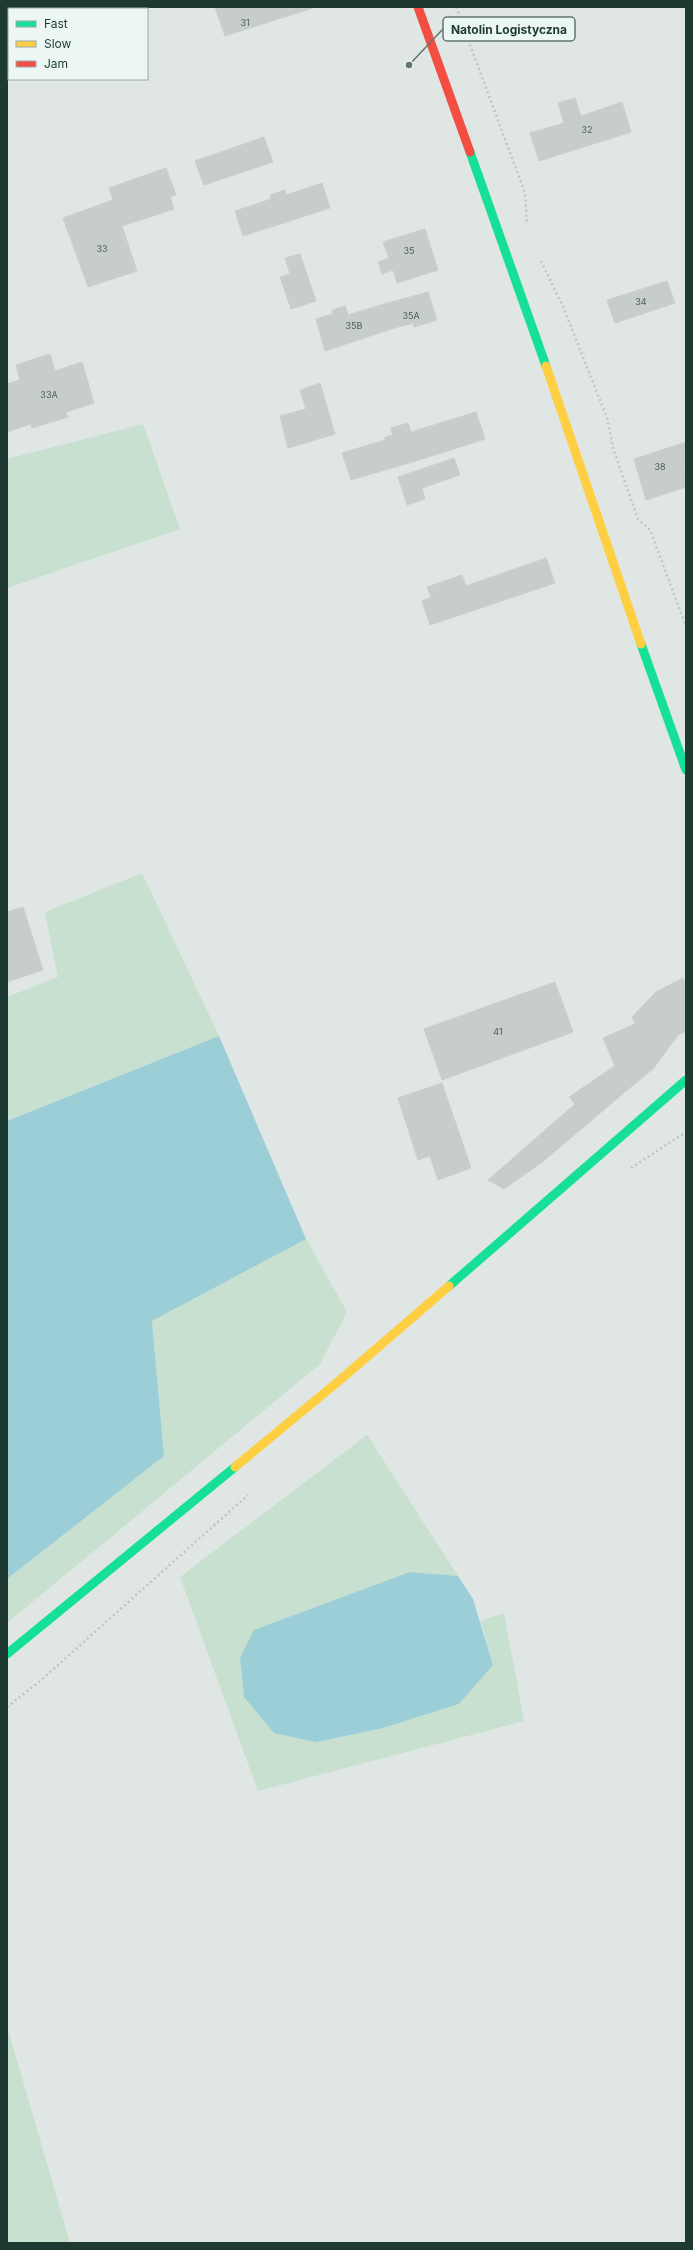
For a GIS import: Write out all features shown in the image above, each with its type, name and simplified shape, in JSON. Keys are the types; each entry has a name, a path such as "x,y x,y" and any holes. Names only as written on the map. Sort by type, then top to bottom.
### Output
{"street":[{"path":"418,7 556,393 644,654 686,770"},
{"path":"7,1654 340,1380 686,1080"}],"path":[{"path":"456,7 525,193 529,230"},
{"path":"539,255 564,309 607,418 613,448 638,519 650,530 686,626"}],"green space":[{"path":"143,424 180,529 7,588 7,459"},
{"path":"142,873 219,1036 7,1121 7,997 58,977 45,912"},
{"path":"306,1239 347,1312 320,1364 7,1623 7,1579 164,1456 152,1321"},
{"path":"367,1435 458,1576 409,1572 383,1728 459,1704 493,1665 481,1621 504,1613 524,1721 258,1791 180,1577"},
{"path":"7,2026 70,2243 7,2243"}],"water":[{"path":"219,1036 306,1239 152,1321 164,1456 7,1579 7,1121"},
{"path":"410,1572 458,1576 473,1599 493,1665 459,1704 383,1728 316,1742 274,1733 244,1697 240,1658 254,1630"}],"building":[{"path":"215,7 316,7 225,36"},
{"path":"575,98 581,116 622,102 631,132 539,161 530,133 564,123 558,103"},
{"path":"264,137 273,162 204,185 195,161"},
{"path":"166,168 176,195 170,197 174,209 122,226 137,271 88,287 63,218 113,200 109,188"},
{"path":"322,183 330,208 243,236 235,211 271,199 270,195 285,190 286,195"},
{"path":"425,229 438,270 397,283 393,270 382,274 378,262 389,258 383,242"},
{"path":"300,254 316,301 291,309 280,277 290,274 285,258"},
{"path":"667,281 675,303 615,323 607,300"},
{"path":"428,292 437,320 414,327 413,323 391,329 384,304"},
{"path":"384,304 391,329 325,351 316,319 333,314 332,310 345,306 348,315"},
{"path":"50,354 55,371 82,362 94,403 66,412 68,417 32,428 31,424 7,432 7,384 20,380 16,365"},
{"path":"320,383 335,434 288,448 280,416 306,409 300,390"},
{"path":"476,412 485,439 419,460 411,432"},
{"path":"408,423 419,460 351,480 342,453 385,440 385,437 393,435 391,428"},
{"path":"686,442 686,473 677,445"},
{"path":"677,445 686,473 686,487 646,500 634,459"},
{"path":"454,458 460,475 422,488 425,499 407,505 398,477"},
{"path":"546,558 555,583 430,625 422,601 431,597 427,587 462,575 466,586"},
{"path":"23,907 43,970 7,982 7,912"},
{"path":"683,978 686,984 686,1031 678,1035 656,992"},
{"path":"555,982 573,1032 442,1080 424,1029"},
{"path":"656,992 678,1035 653,1069 626,1091 603,1038 635,1024 632,1017"},
{"path":"615,1066 626,1091 545,1160 504,1189 488,1180 575,1104 569,1097"},
{"path":"442,1083 471,1168 438,1180 430,1156 418,1160 398,1098"}],"traffic: fast":[{"path":"470,152 546,366"},
{"path":"641,644 686,770"},
{"path":"449,1286 686,1080"},
{"path":"7,1654 235,1467"}],"traffic: slow":[{"path":"546,366 641,644"},
{"path":"235,1467 340,1380 449,1286"}],"traffic: jam":[{"path":"418,7 470,152"}],"place":[{"name":"Natolin Logistyczna","path":"409,65"}]}
